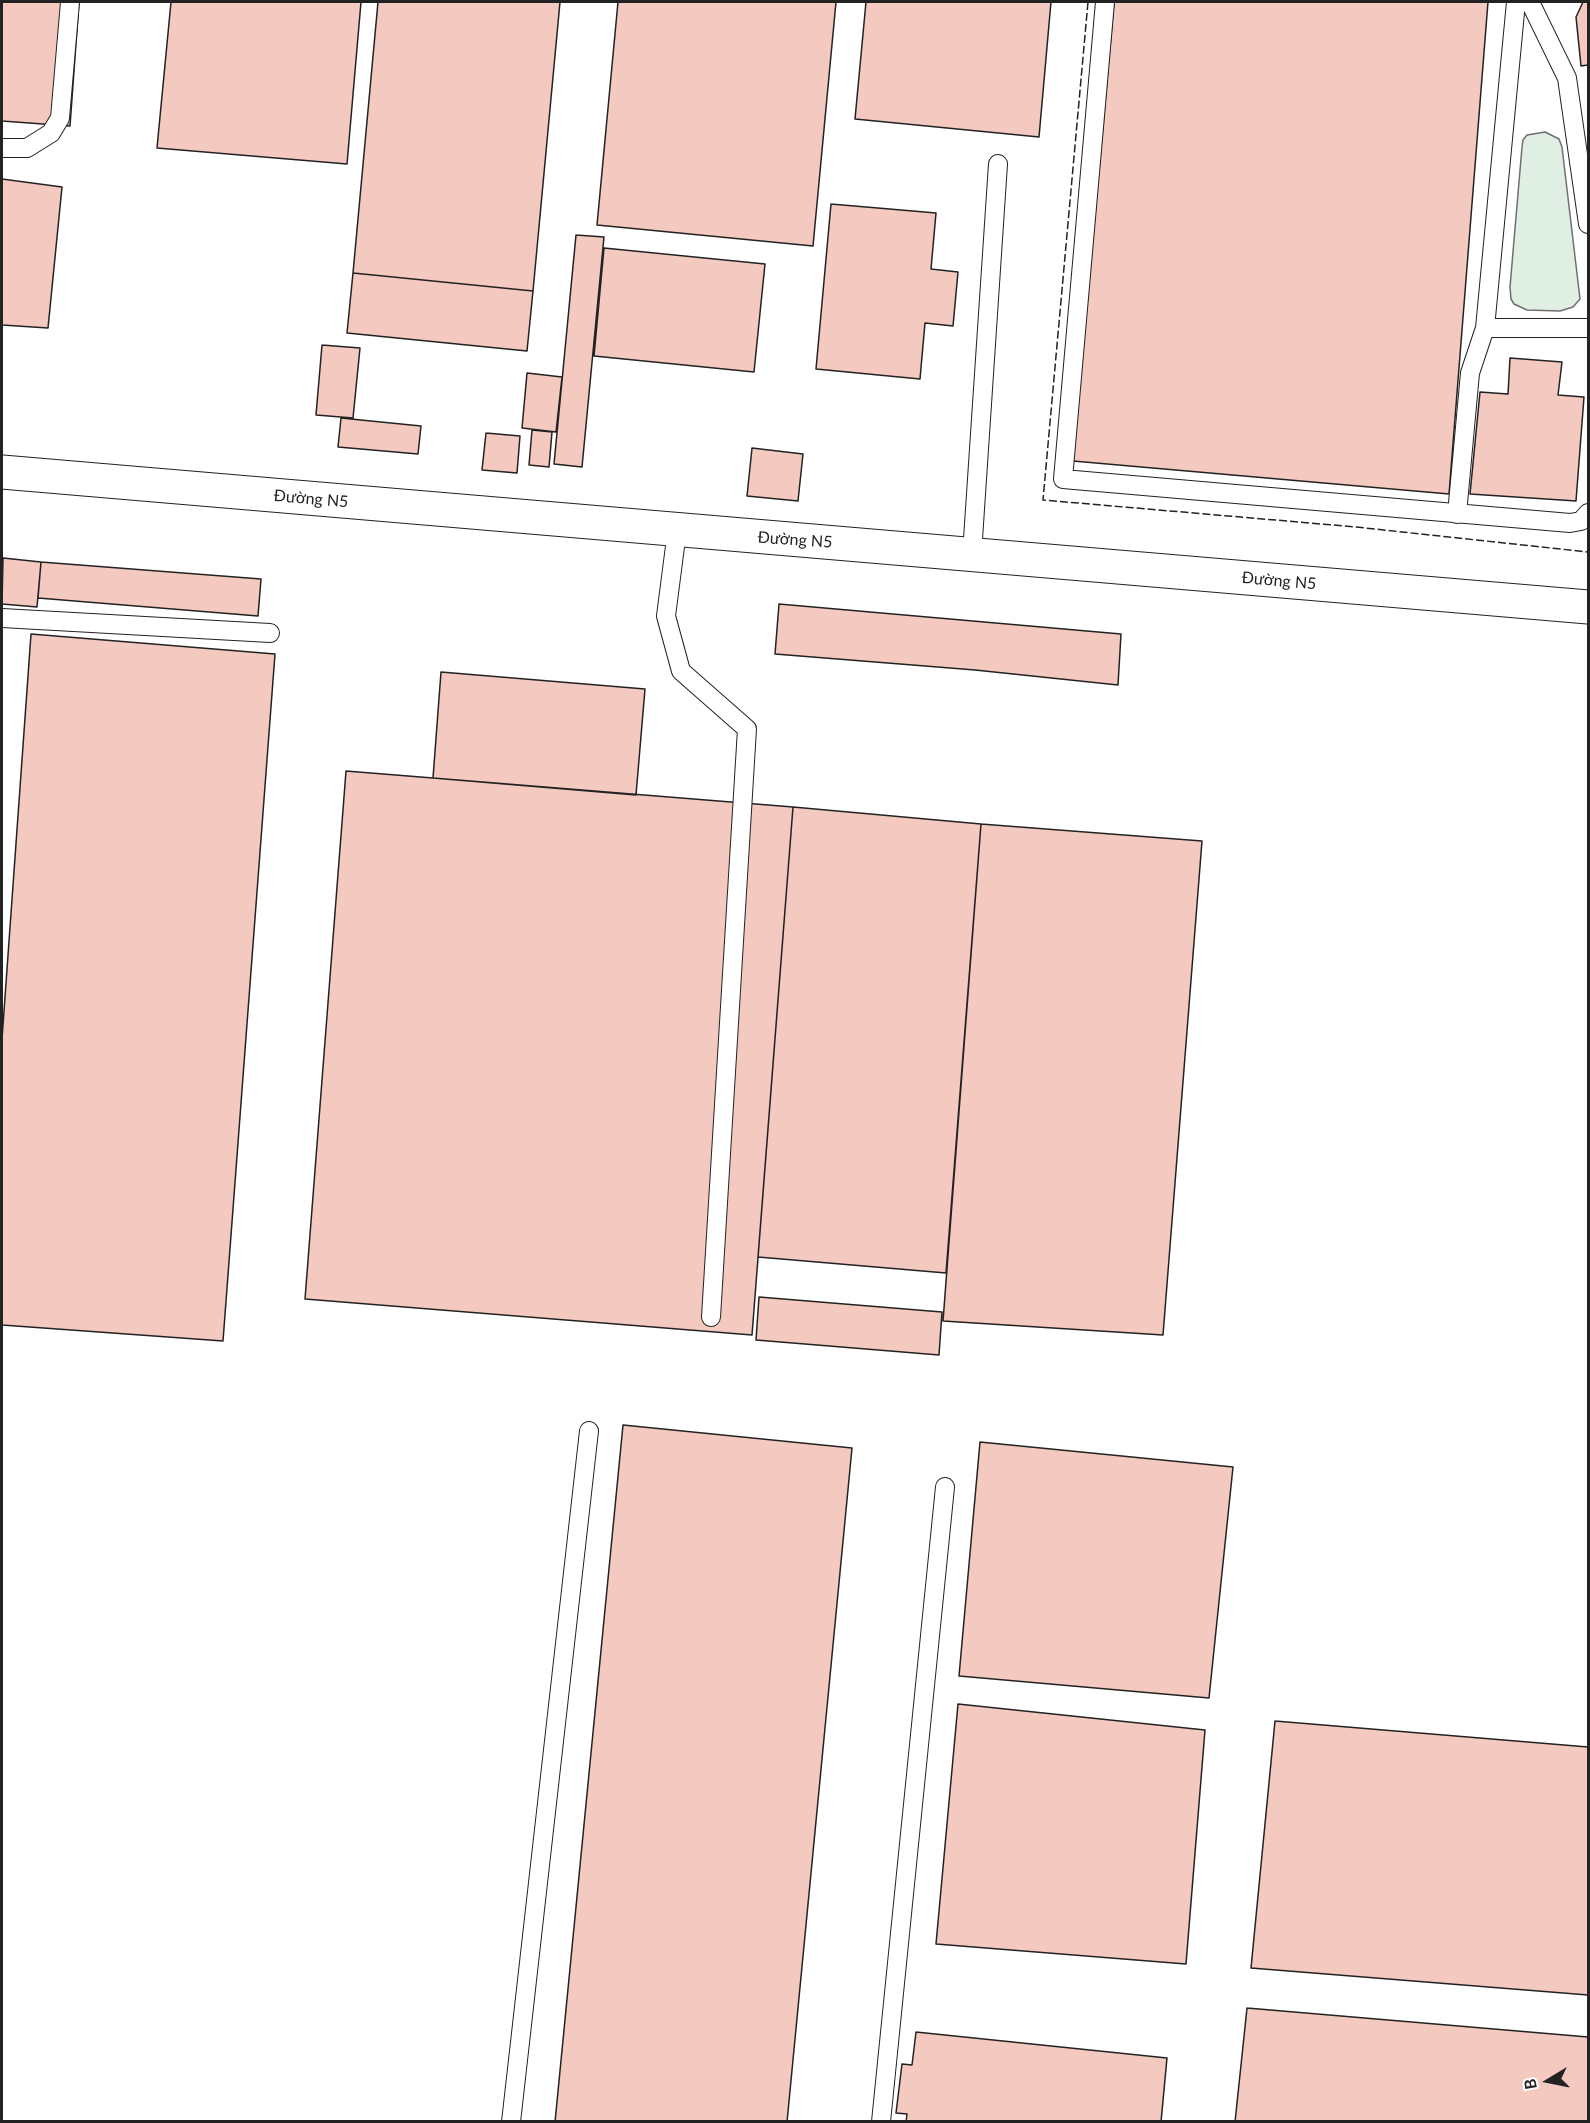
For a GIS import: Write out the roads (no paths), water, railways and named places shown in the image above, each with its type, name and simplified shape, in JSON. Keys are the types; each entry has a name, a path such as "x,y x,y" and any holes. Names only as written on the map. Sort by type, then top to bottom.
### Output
{"street":[{"name":"Đường N5","path":"2,472 1588,607"}],"lane":[{"path":"2,148 27,147 51,133 60,118 70,2"},
{"path":"1105,2 1063,479 1570,523 1581,521 1588,513"},
{"path":"1457,514 1470,373 1485,328 1516,2"},
{"path":"1530,2 1567,78 1588,224"},
{"path":"972,554 998,164"},
{"path":"1485,328 1588,328"},
{"path":"677,531 666,616 681,671 747,729 711,1317"},
{"path":"2,618 270,633"},
{"path":"512,2121 588,1431"},
{"path":"881,2121 945,1487"}]}
